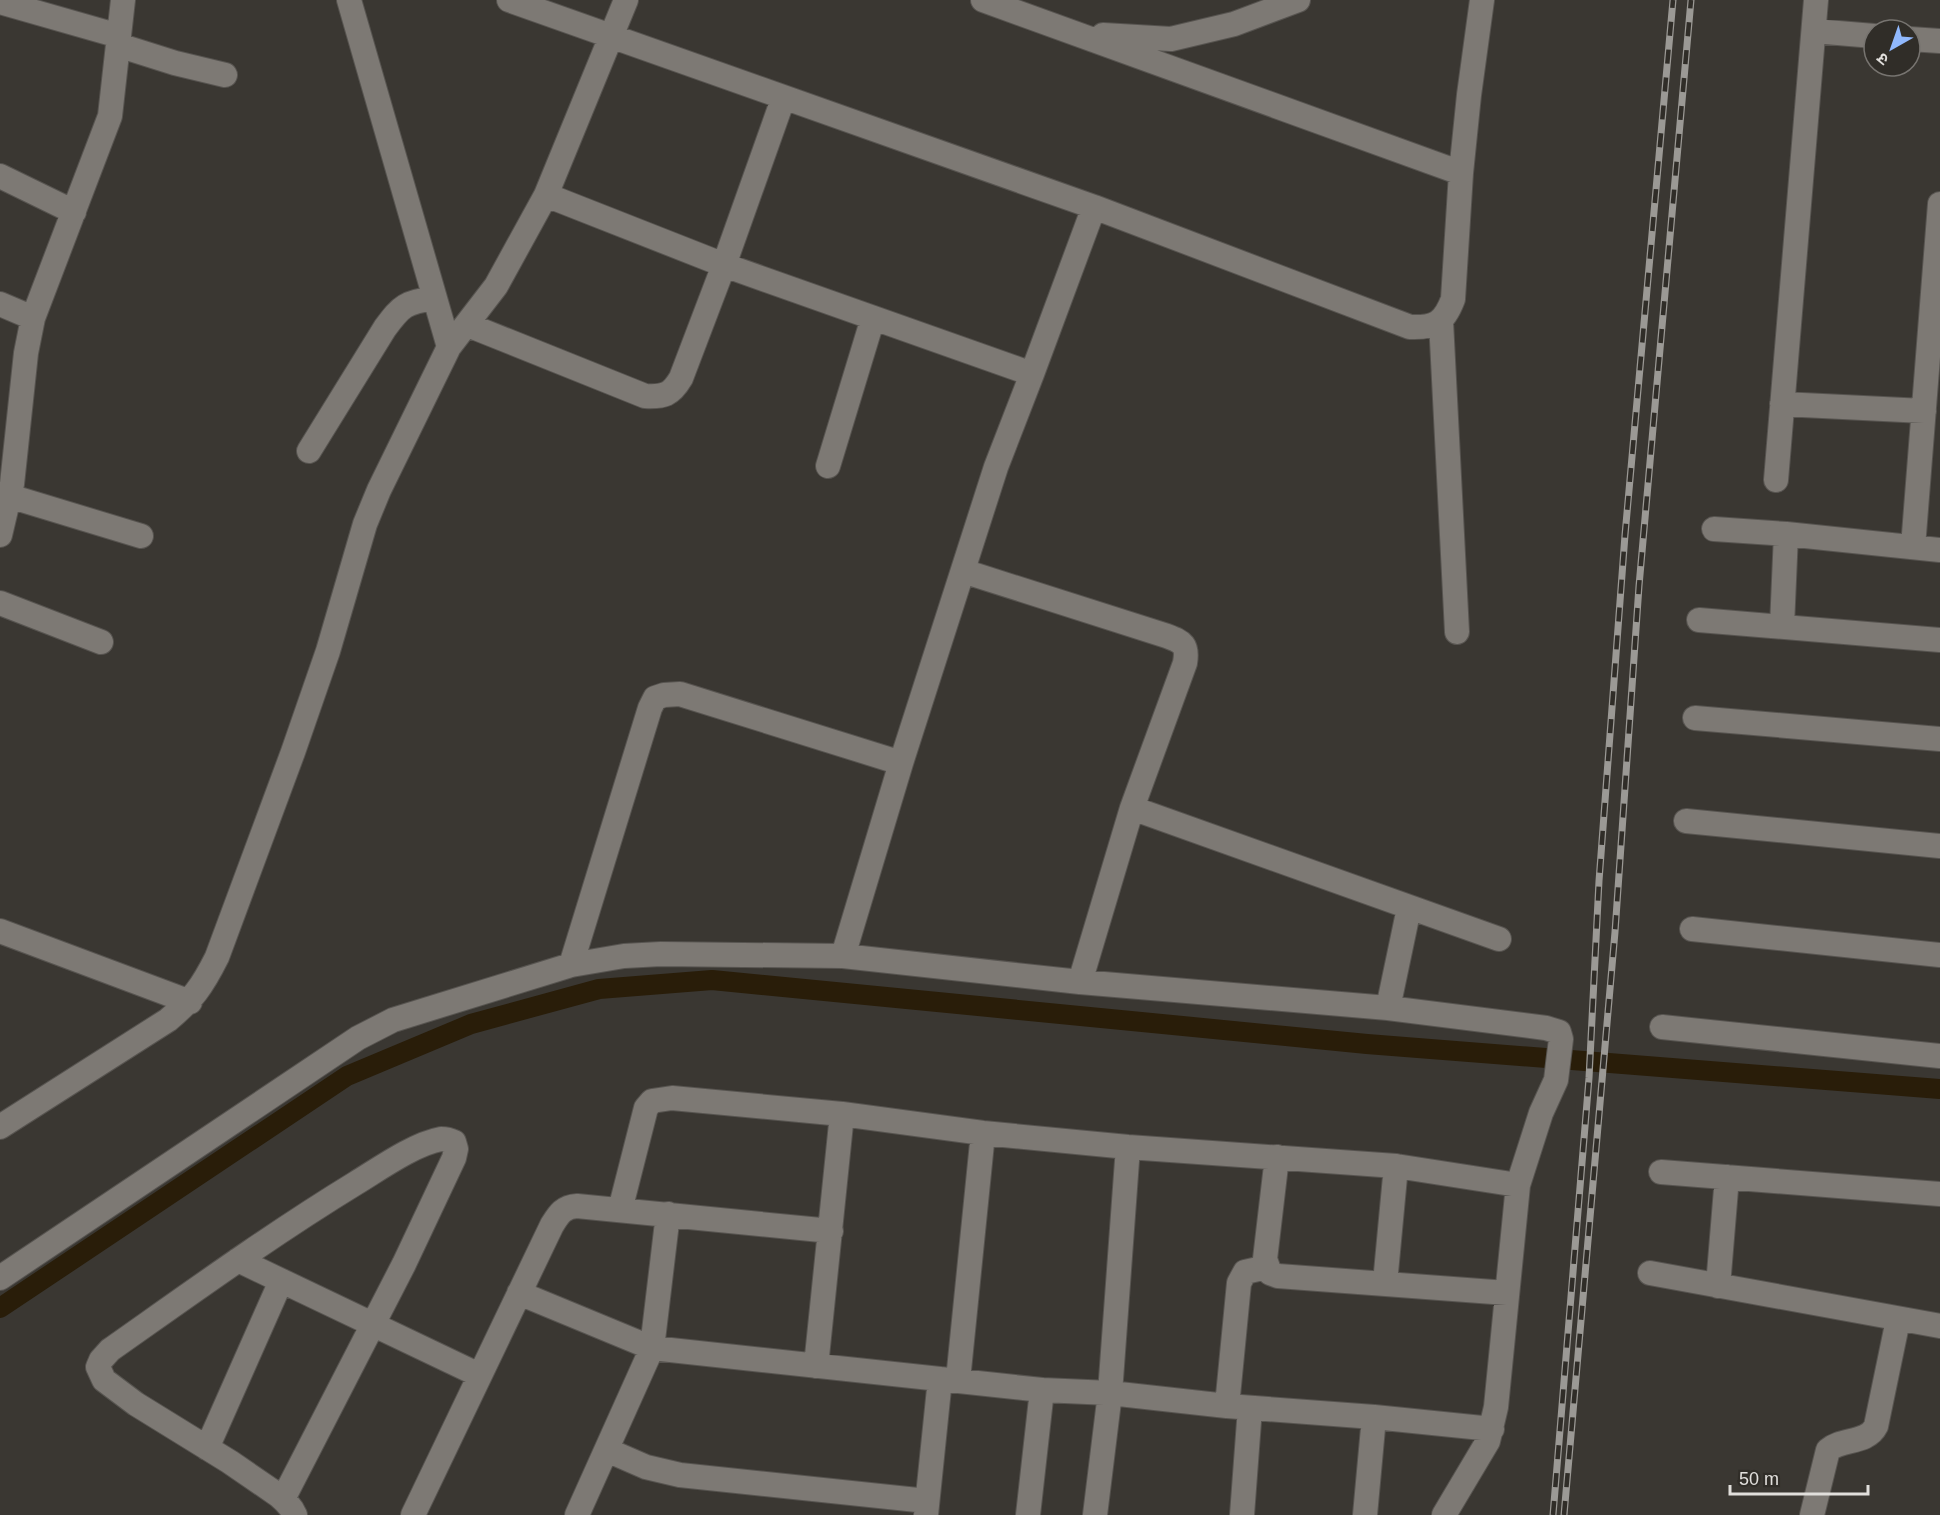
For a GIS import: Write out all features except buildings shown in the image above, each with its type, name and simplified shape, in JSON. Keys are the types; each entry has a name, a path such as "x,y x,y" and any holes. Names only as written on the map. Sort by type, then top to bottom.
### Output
{"street":[{"path":"0,535 9,496 8,449 33,318 110,116 123,0"},
{"path":"349,0 449,347"},
{"path":"509,0 612,35 783,99 1094,207 1410,327 1427,328 1441,321 1453,299 1461,173 1482,0"},
{"path":"0,1127 168,1020 190,1002 204,984 217,957 293,752 328,651 365,524 375,499 449,347 496,286 546,195 626,0"},
{"path":"983,0 1461,173"},
{"path":"1075,33 1171,39 1234,24 1298,0"},
{"path":"1776,480 1816,0"},
{"path":"0,3 118,41 175,63 225,75"},
{"path":"1814,31 1862,35"},
{"path":"1922,40 1940,41"},
{"path":"468,325 645,396 659,397 673,391 681,378 724,266 783,99"},
{"path":"0,176 74,212"},
{"path":"546,195 724,266 1032,374"},
{"path":"1913,547 1924,411 1933,375 1940,204"},
{"path":"843,956 901,763 996,467 1094,207"},
{"path":"309,451 398,310 417,301 434,298"},
{"path":"0,304 33,318"},
{"path":"828,466 873,318"},
{"path":"1441,321 1457,632"},
{"path":"1782,404 1924,411"},
{"path":"9,496 141,536"},
{"path":"1714,529 1940,550"},
{"path":"1782,626 1786,534"},
{"path":"963,571 1181,641 1187,652 1132,808 1080,982"},
{"path":"0,603 101,642"},
{"path":"1699,620 1940,640"},
{"path":"571,965 655,698 664,694 680,694 901,763"},
{"path":"1695,718 1940,739"},
{"path":"1132,808 1499,939"},
{"path":"1686,821 1940,846"},
{"path":"1388,1008 1409,908"},
{"path":"1692,929 1940,955"},
{"path":"0,931 190,1002"},
{"path":"0,1278 358,1038 393,1020 571,965 624,956 661,954 843,956 1080,982 1388,1008 1546,1028 1559,1032 1561,1043 1556,1080 1540,1113 1518,1185 1497,1407 1488,1441 1444,1515"},
{"path":"1662,1027 1940,1056"},
{"path":"620,1210 646,1108 652,1101 672,1098 842,1114 983,1133 1128,1147 1396,1166 1518,1185"},
{"path":"816,1366 842,1114"},
{"path":"607,1450 646,1467 680,1475 926,1508 949,1379 983,1133"},
{"path":"442,1139 454,1142 456,1149 454,1158 373,1325 289,1507 207,1448 136,1404 104,1380 98,1367 101,1359 110,1350 238,1260 309,1212 396,1159 442,1139"},
{"path":"1095,1515 1110,1394 1128,1147"},
{"path":"1277,1157 1265,1259 1270,1273 1278,1276 1507,1293"},
{"path":"1385,1283 1396,1166"},
{"path":"1661,1172 1940,1194"},
{"path":"1718,1286 1727,1177"},
{"path":"413,1515 519,1293 560,1213 567,1207 668,1214 831,1231"},
{"path":"577,1515 652,1348 668,1214"},
{"path":"238,1260 479,1375"},
{"path":"1242,1515 1238,1407 1239,1283 1245,1272 1267,1267"},
{"path":"1650,1274 1940,1326"},
{"path":"207,1448 281,1281"},
{"path":"519,1293 652,1348 1042,1390 1110,1394 1492,1429"},
{"path":"1812,1515 1828,1450 1834,1445 1872,1434 1876,1426 1898,1320"},
{"path":"1028,1515 1042,1390"},
{"path":"1365,1515 1374,1417"}],"waterway":[{"path":"0,1308 347,1076 471,1024 599,989 712,980 1367,1044 1940,1089"}],"railway":[{"path":"1553,1515 1589,1078 1599,881 1625,535 1673,0"},
{"path":"1564,1515 1615,932 1639,586 1691,0"}]}
